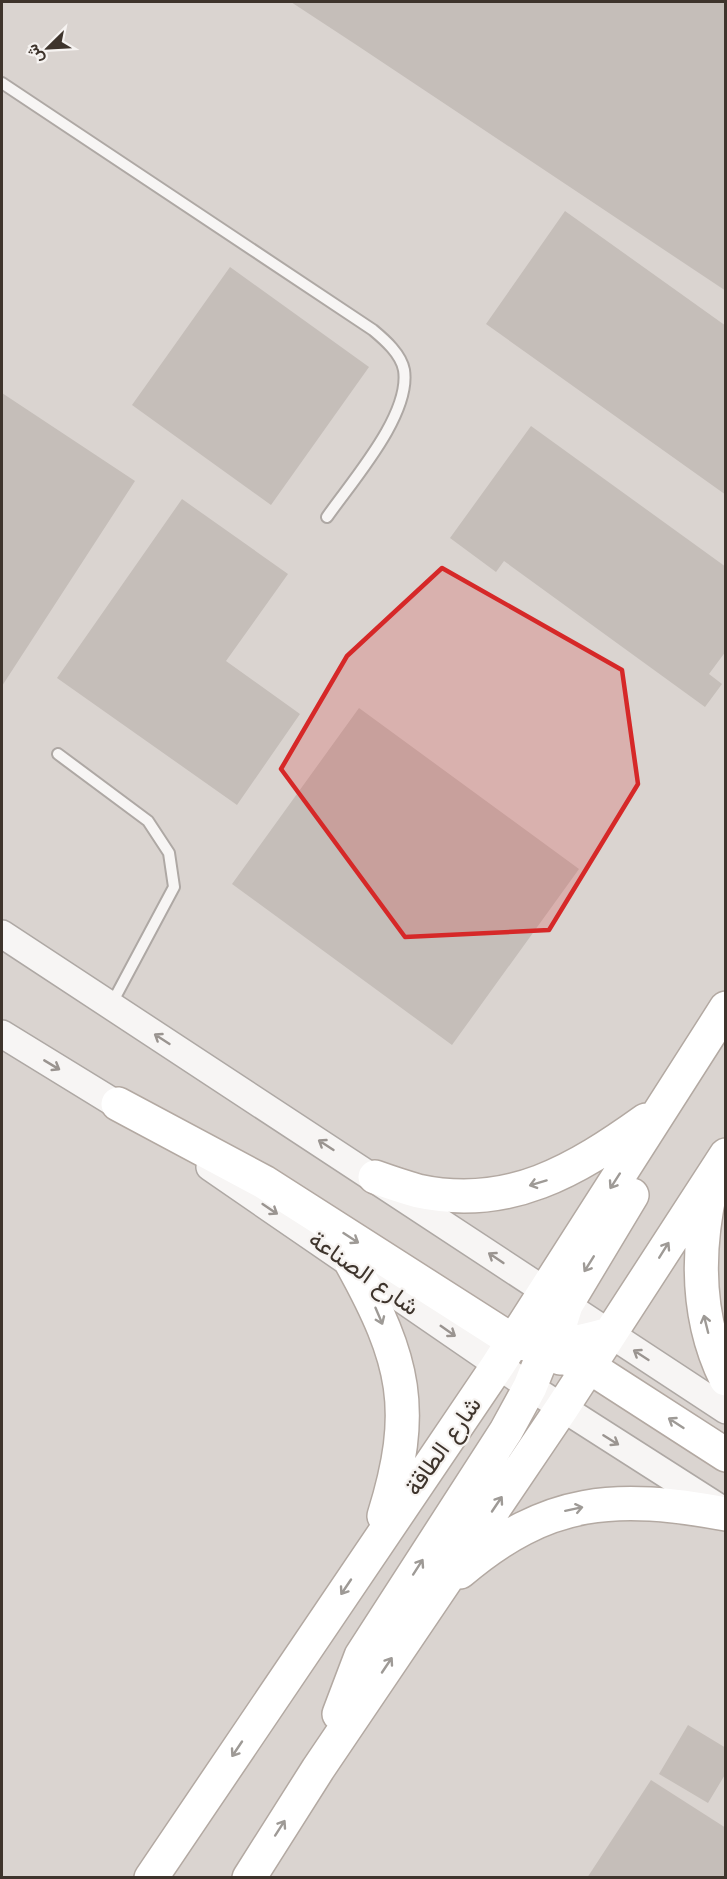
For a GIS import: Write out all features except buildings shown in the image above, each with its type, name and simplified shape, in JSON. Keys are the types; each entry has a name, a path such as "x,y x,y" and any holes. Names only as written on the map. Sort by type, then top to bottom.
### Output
{"main road":[{"path":"318,1769 361,1656 506,1431 530,1387 544,1354 555,1297 660,1110 726,1008"},
{"path":"555,1297 698,1087 726,1033"},
{"path":"118,1104 264,1182 544,1354 726,1455"},
{"path":"375,1177 419,1191 454,1194 512,1191 556,1177 598,1154 660,1110"},
{"path":"544,1354 610,1335 720,1163"},
{"path":"720,1163 704,1218 700,1259 702,1307 713,1353 726,1378"},
{"path":"352,1264 377,1310 395,1355 404,1403 400,1456 375,1544"},
{"path":"249,1878 318,1769 562,1408 544,1354"},
{"name":"شارع الطاقة","path":"151,1878 375,1544 544,1354"},
{"path":"436,1593 476,1558 520,1529 570,1510 622,1502 675,1505 726,1513"}],"street":[{"path":"2,934 375,1177 726,1410"},
{"name":"شارع الصناعة","path":"2,1034 118,1104 352,1264 544,1354"},
{"path":"530,1387 726,1513"}],"lane":[{"path":"2,83 373,330 392,348 404,368 404,388 393,420 327,517"},
{"path":"58,754 148,821 170,853 174,887 111,1005"}],"highlighted area":[{"path":"442,568 622,670 638,784 549,930 405,937 281,769 347,656"}],"shaded area":[{"path":"2,2 725,2 725,1877 2,1877"}]}
